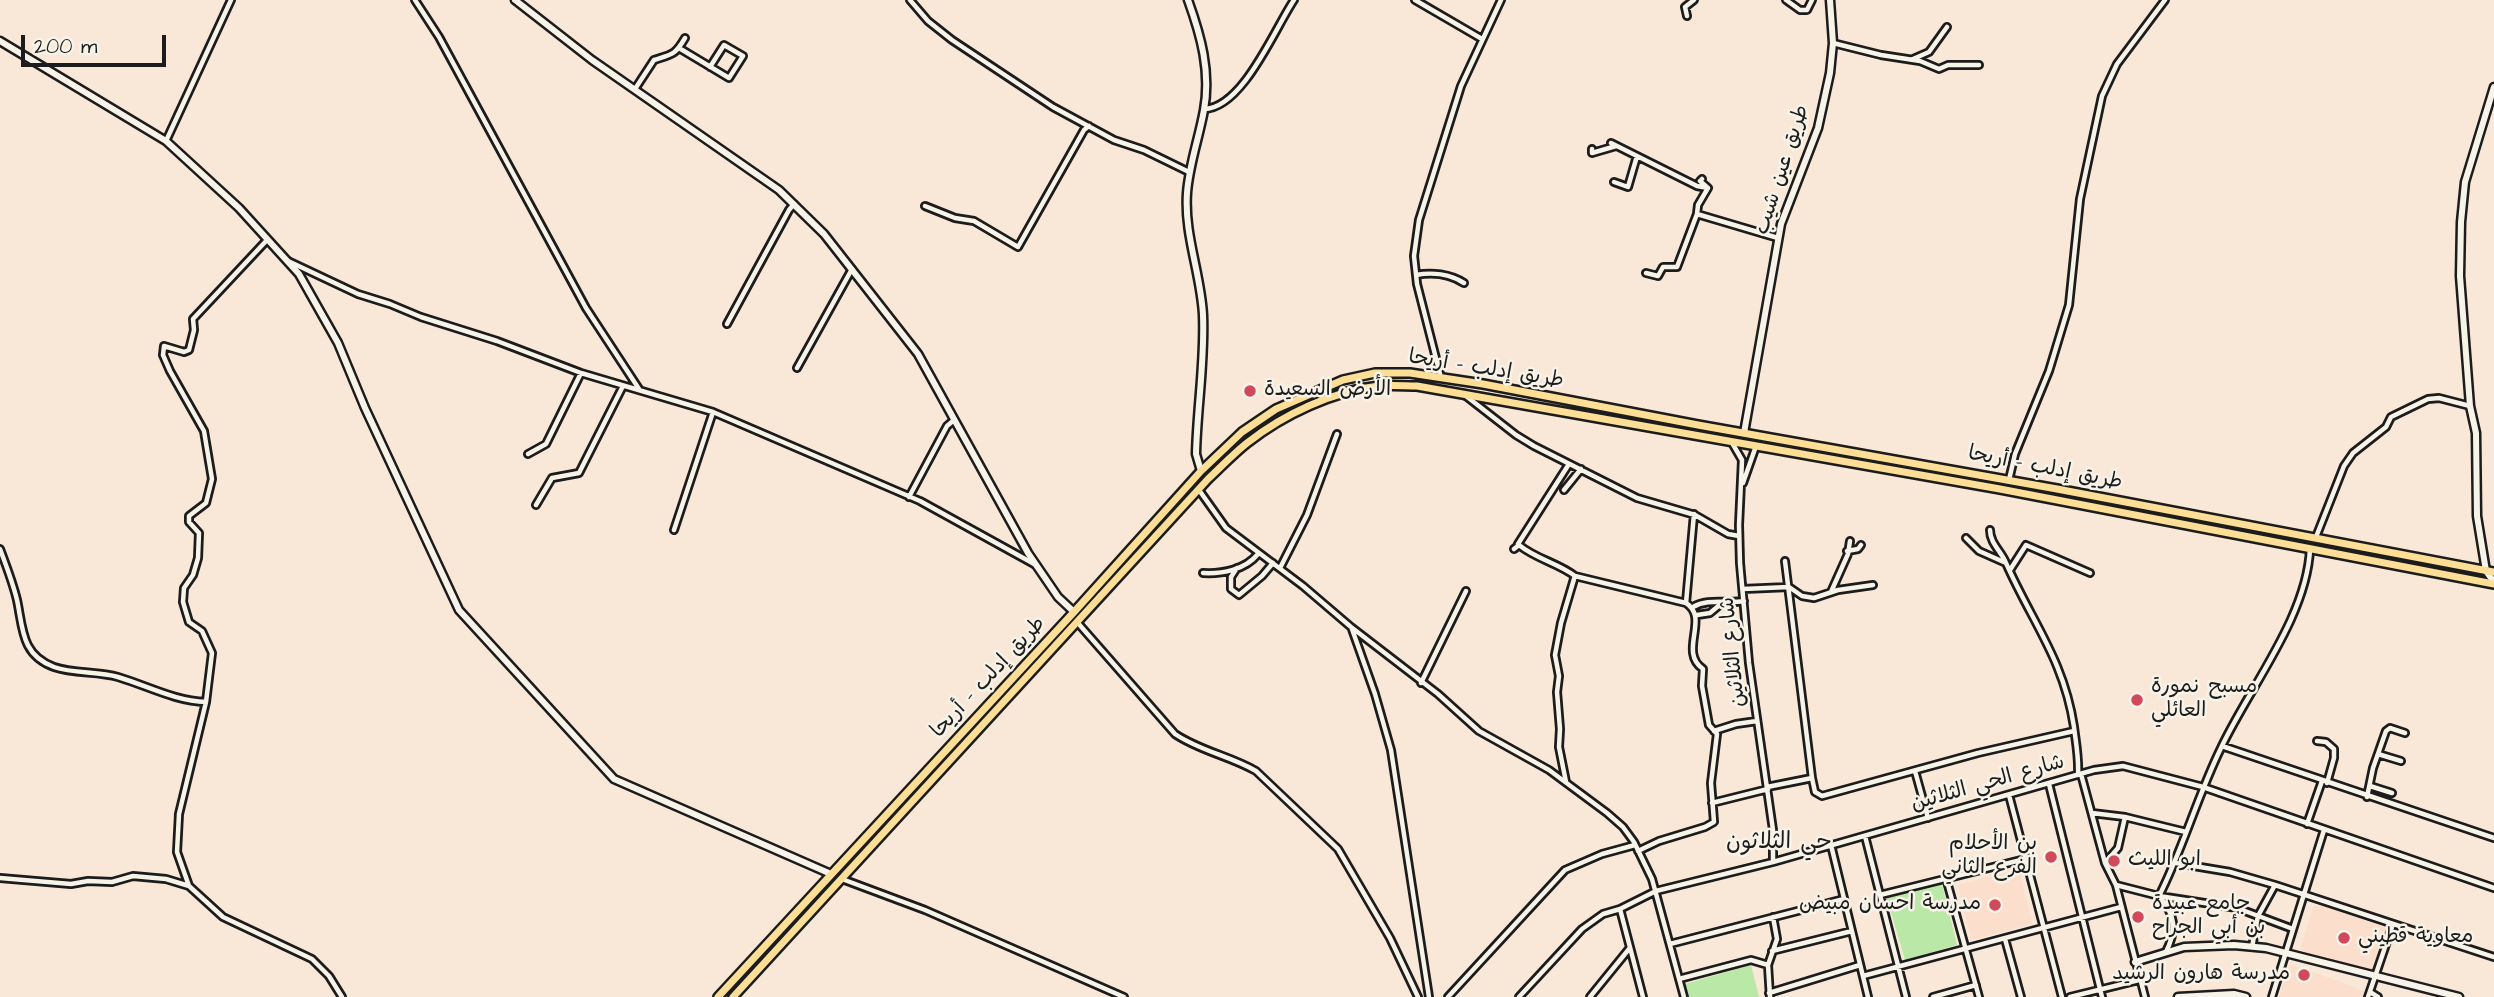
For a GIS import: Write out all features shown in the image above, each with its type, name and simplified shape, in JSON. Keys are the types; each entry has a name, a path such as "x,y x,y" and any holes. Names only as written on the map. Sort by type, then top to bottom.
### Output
{"main road":[{"name":"طريق إدلب - أريحا","path":"718,997 1201,471 1242,432 1276,409 1343,380 1375,373 1410,373 1483,384 2009,480 2490,572"},
{"name":"طريق إدلب - أريحا","path":"733,997 1199,490 1247,443 1301,408 1349,393 1379,386 1417,386 2101,507 2494,583"},
{"path":"1696,434 1698,425"},
{"path":"2215,530 2218,520"},
{"path":"1133,546 1141,553"},
{"path":"851,853 858,860"}],"street":[{"path":"166,141 231,0"},
{"path":"415,0 439,37 586,308 639,390"},
{"path":"515,0 562,38 779,190 824,234 918,354 1007,517 1058,597 1074,612"},
{"path":"910,0 928,21 973,55 1053,107 1114,140 1144,150 1189,172"},
{"path":"1188,0 1197,24 1207,78 1204,109 1186,194 1189,239 1198,276 1203,315 1196,454 1201,471"},
{"path":"1204,109 1221,104 1255,69 1294,0"},
{"path":"1415,0 1482,39"},
{"path":"1441,378 1416,275 1414,256 1422,207 1461,86 1501,0"},
{"path":"1687,16 1685,7 1694,0"},
{"path":"1786,0 1800,10 1807,10 1812,0"},
{"name":"طريق عين شيب","path":"1744,433 1781,225 1818,128 1830,73 1833,43 1830,0"},
{"path":"2009,480 2015,454 2049,371 2069,305 2080,199 2102,96 2118,64 2165,0"},
{"path":"1912,60 1929,52 1947,27"},
{"path":"635,89 654,60 670,57 685,38"},
{"path":"0,41 166,141 239,208 299,274 338,343 365,408 459,610 614,779 831,874"},
{"path":"1833,43 1912,60 1940,69 1948,65 1979,65"},
{"path":"679,48 710,67 729,78 743,56 724,45 710,67"},
{"path":"2494,87 2465,182 2460,222 2460,276 2470,405 2476,433 2477,516 2494,583"},
{"path":"925,206 955,218 974,221 1018,247 1084,130 1089,126"},
{"path":"1611,142 1697,186 1708,188"},
{"path":"1592,149 1592,153 1617,146"},
{"path":"1614,181 1628,187 1637,156"},
{"path":"1702,179 1700,181 1708,188"},
{"path":"1646,273 1658,276 1662,267 1676,267 1698,205 1708,188"},
{"path":"727,324 794,204"},
{"path":"1697,214 1778,238"},
{"path":"189,886 177,852 179,814 206,702 212,653 201,631 189,622 183,602 184,588 193,575 199,550 199,533 189,522 189,516 206,503 212,480 204,431 170,371 163,355 164,346 184,352 189,350 193,319 267,240"},
{"path":"286,260 358,294 421,317 497,341 580,373 713,412 909,497 1037,565"},
{"path":"797,368 852,268"},
{"path":"1416,275 1452,277 1464,284"},
{"path":"528,454 546,444 580,373"},
{"path":"536,505 552,478 579,473 623,386"},
{"path":"1464,394 1516,435 1569,464 1637,498 1694,514 1728,534 1739,536"},
{"path":"2315,539 2344,466 2353,453 2386,426 2391,417 2428,399 2439,398 2470,405"},
{"path":"674,530 713,412"},
{"path":"909,497 947,426 954,420"},
{"path":"1280,568 1307,515 1337,434"},
{"name":"شارع الثلاثين","path":"1731,441 1742,460 1739,536 1743,589 1757,721 1773,830 1773,862"},
{"path":"1741,494 1750,457 1756,446"},
{"path":"1514,549 1569,464"},
{"path":"1564,490 1581,470"},
{"path":"1199,490 1226,528 1438,694 1479,731 1533,760 1623,827 1635,845 1656,891 1684,997"},
{"path":"1686,603 1694,514"},
{"path":"1990,530 1992,541 2001,551 2060,670 2071,705 2079,749 2079,774 2105,863 2116,884 2145,997"},
{"path":"1966,538 1979,551 2006,564"},
{"path":"1831,592 1850,541"},
{"path":"1518,544 1543,561 1575,576 1686,603 1693,607 1697,615 1693,658 1703,669 1702,686 1709,725 1717,734 1712,770 1714,822 1638,851"},
{"path":"1847,551 1858,549 1861,545"},
{"path":"2010,571 2026,545 2090,573"},
{"path":"0,548 17,598 22,637 33,654 53,667 114,676 188,702 206,702"},
{"path":"2159,896 2176,863 2203,787 2222,746 2255,690 2297,604 2306,577 2310,549"},
{"path":"1203,573 1225,573 1256,558 1258,554"},
{"path":"1786,561 1815,792 1822,796 1978,753 2074,731"},
{"path":"1237,568 1231,577 1231,589 1239,596 1273,563"},
{"path":"1566,782 1559,747 1559,676 1555,655 1575,576"},
{"path":"1743,589 1789,587 1802,596 1814,598 1831,592 1873,585"},
{"path":"1421,683 1466,592"},
{"path":"1693,607 1702,602 1722,604 1744,601"},
{"path":"1697,615 1710,613 1722,604"},
{"path":"1077,622 1175,734 1256,771 1338,849 1390,938 1418,997"},
{"path":"1351,627 1375,694 1391,750 1429,997"},
{"path":"1714,730 1736,723 1757,721"},
{"path":"2367,797 2378,754 2388,729 2405,733"},
{"path":"2307,824 2334,758 2334,749 2326,742 2317,741"},
{"path":"2222,746 2494,838"},
{"path":"2378,754 2401,761"},
{"name":"شارع الحي الثلاثين","path":"1519,997 1582,929 1603,914 1656,891 1773,862 2079,774 2123,766 2203,787 2494,888"},
{"path":"1915,771 1928,818"},
{"path":"1712,803 1812,778"},
{"path":"2049,784 2102,997"},
{"path":"2370,786 2392,793"},
{"path":"2009,795 2062,997"},
{"path":"2092,813 2125,817 2186,832"},
{"path":"2105,863 2118,848 2125,817"},
{"path":"2272,997 2324,830"},
{"path":"1865,836 1906,997"},
{"path":"1448,997 1565,870 1602,854 1635,845"},
{"path":"1831,845 1868,997"},
{"path":"1880,895 2025,859"},
{"path":"2176,863 2230,872 2275,885 2494,957"},
{"path":"0,877 71,884 88,881 112,882 133,876 166,879 189,886 223,917 313,959 329,976 342,997"},
{"path":"1945,878 1979,997"},
{"path":"842,879 925,910 1124,997"},
{"path":"2116,884 2159,896 2237,908 2293,929"},
{"path":"2252,947 2258,916 2275,885"},
{"path":"2159,896 2169,908 2174,929 2166,953"},
{"path":"1670,944 1844,899"},
{"path":"1863,976 2121,907"},
{"path":"1619,909 1643,997"},
{"path":"1773,917 1777,939 1768,965 1770,995 1860,965"},
{"path":"2378,997 2369,995 2393,924"},
{"path":"1772,951 1852,931"},
{"path":"2006,939 2021,997"},
{"path":"2135,962 2184,947 2234,945 2286,954 2459,997"},
{"path":"1590,997 1630,948"},
{"path":"1679,979 1751,960 1768,965"},
{"path":"2070,997 2139,980"},
{"path":"1933,997 1976,985"},
{"path":"2178,997 2234,994 2246,997"}],"shaded area":[{"name":"مدرسة احسان مبيض","path":"2019,868 2032,924 1971,940 1958,885"},
{"name":"معاوية قطيني","path":"2322,905 2387,928 2376,966 2370,971 2305,954 2301,947 2313,907"},
{"name":"مدرسة هارون الرشيد","path":"2292,965 2347,984 2364,992 2362,997 2279,997 2288,967"}],"green space":[{"path":"1942,884 1957,945 1905,960 1887,898"},
{"path":"1751,965 1759,997 1689,997 1685,984"}],"place":[{"name":"الأرض السعيدة","path":"1250,391"},
{"name":"مسبح نمورة العائلي","path":"2137,700"},
{"name":"بن الأحلام الفرع الثاني","path":"2051,857"},
{"name":"ابو الليث","path":"2114,861"},
{"name":"مدرسة احسان مبيض","path":"1995,905"},
{"name":"جامع عبيدة بن أبي الجراح","path":"2138,917"},
{"name":"معاوية قطيني","path":"2344,938"},
{"name":"مدرسة هارون الرشيد","path":"2304,975"}],"district":[{"name":"حي الثلاثون","path":"1779,843"}]}
